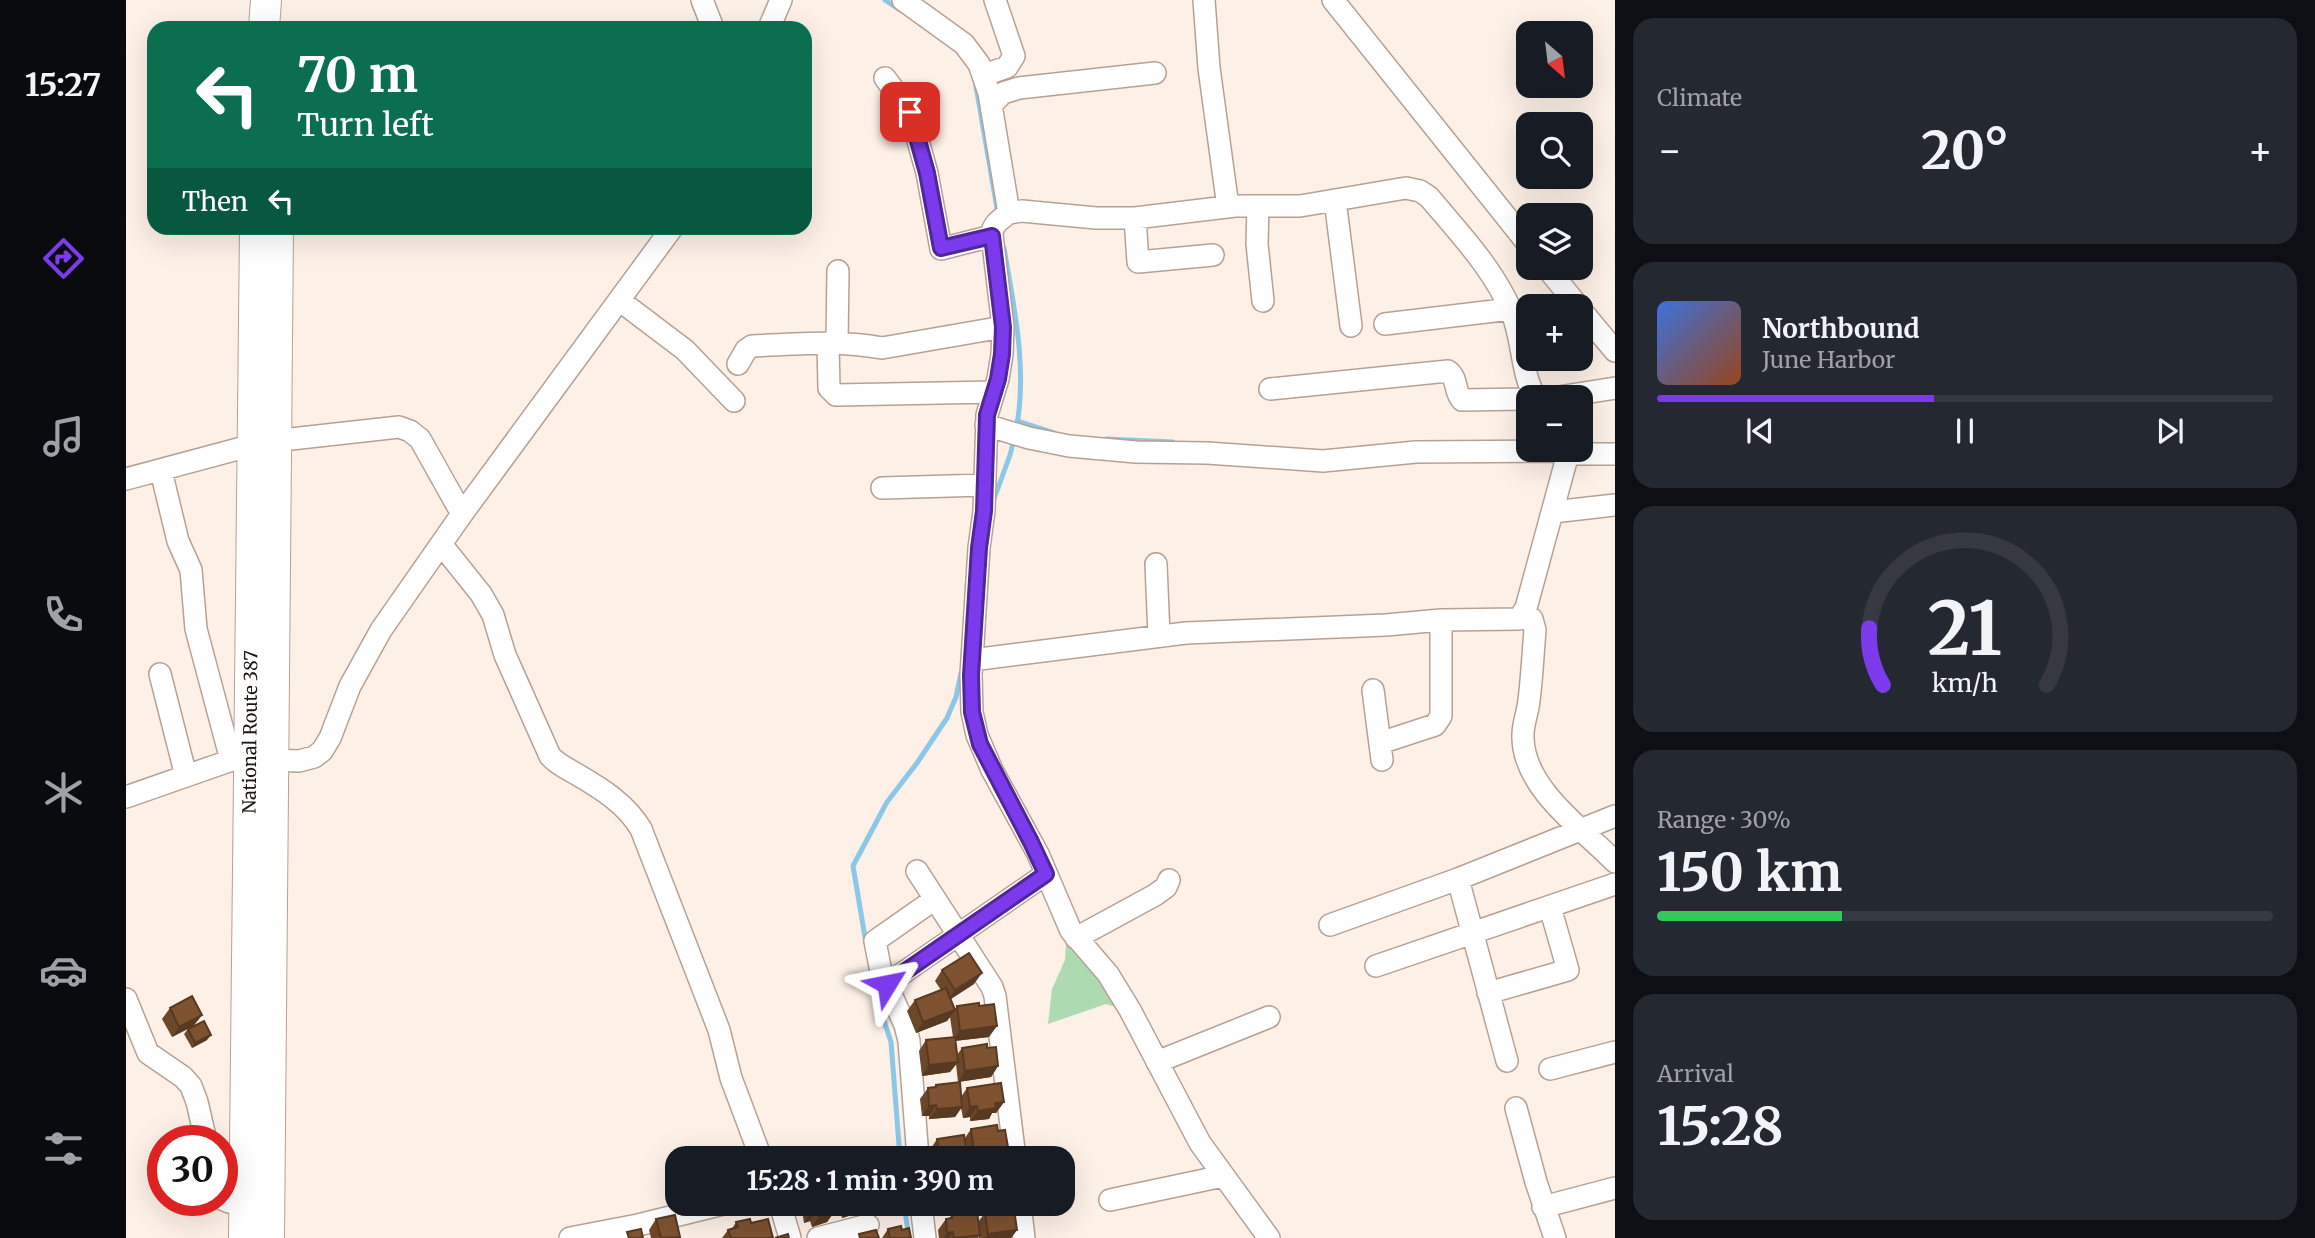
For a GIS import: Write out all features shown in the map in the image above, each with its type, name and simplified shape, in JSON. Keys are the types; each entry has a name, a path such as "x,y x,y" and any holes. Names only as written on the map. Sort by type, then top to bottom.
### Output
{"highway":[{"path":"265,21 267,0"},
{"path":"274,0 275,21"},
{"name":"National Route 387","path":"255,235 264,443"},
{"name":"National Route 387","path":"236,1125 264,443 278,235"},
{"name":"National Route 387","path":"251,760 269,1238"},
{"name":"National Route 387","path":"237,1216 244,1238"}],"street":[{"path":"702,0 710,21"},
{"path":"772,21 782,0"},
{"path":"903,0 964,44 974,55 984,75 1009,213"},
{"path":"984,75 1007,68 1014,56 995,0"},
{"path":"1204,0 1209,68 1228,207"},
{"path":"1333,0 1516,229"},
{"path":"990,105 1003,93 1020,88 1155,73"},
{"path":"885,78 910,112 927,173 941,248 992,236"},
{"path":"1269,1238 1199,1143 1108,974 1066,923 1031,842 976,735 972,712 972,660 984,511 986,425 988,408 1001,364 1003,327 992,228 1009,213 1022,211 1096,218 1135,218 1228,207 1300,206 1398,188 1420,191 1429,197 1475,252 1502,291 1511,309 1530,385"},
{"path":"1335,200 1352,326"},
{"path":"1258,206 1257,252 1263,301"},
{"path":"1135,218 1138,262 1213,255"},
{"path":"126,797 186,776 251,760 299,761 314,757 322,751 330,738 350,686 372,646 441,544 667,235"},
{"path":"838,271 829,388 836,395 993,392"},
{"path":"1557,280 1568,294"},
{"path":"620,300 685,350 734,401"},
{"path":"1385,324 1511,309"},
{"path":"1593,324 1615,351"},
{"path":"738,364 746,350 752,346 833,343 882,348 1003,327"},
{"path":"1270,389 1448,371 1454,378 1462,400 1516,399"},
{"path":"1593,391 1615,388"},
{"path":"986,425 1069,446 1136,452 1207,453 1323,461 1416,452 1516,451"},
{"path":"126,479 264,443 404,428 420,439 463,514"},
{"path":"1593,453 1615,454"},
{"path":"972,660 1186,633 1386,625 1441,620 1514,620 1522,617 1524,613 1566,462"},
{"path":"161,471 178,541 191,570 196,629 251,760"},
{"path":"882,488 984,485"},
{"path":"1553,512 1615,506"},
{"path":"441,544 481,594 493,615 505,655 550,756 616,800 641,829 719,1030 731,1078 756,1146"},
{"path":"1156,564 1159,636"},
{"path":"1524,613 1532,618 1535,630 1529,703 1523,728 1524,746 1531,767 1559,810 1615,862"},
{"path":"1373,690 1381,752 1435,725 1441,716 1441,620"},
{"path":"160,674 186,776"},
{"path":"1330,925 1615,816"},
{"path":"917,871 992,987 1014,1146"},
{"path":"887,984 1046,874"},
{"path":"1458,878 1507,1061"},
{"path":"1076,938 1155,895 1166,887 1169,880"},
{"path":"1376,966 1615,884"},
{"path":"913,1146 909,1041 905,1025 881,972 874,941 935,899"},
{"path":"1488,993 1568,970 1550,907"},
{"path":"126,999 148,1053 183,1077 191,1086 202,1125"},
{"path":"1157,1062 1269,1017"},
{"path":"1550,1069 1615,1052"},
{"path":"1516,1108 1543,1207 1555,1238"},
{"path":"1110,1200 1223,1176"},
{"path":"1543,1207 1615,1188"},
{"path":"570,1238 597,1236 676,1216"},
{"path":"784,1216 790,1238"},
{"path":"922,1216 925,1238"},
{"path":"1021,1216 1024,1238"},
{"path":"818,1238 869,1224"}],"green space":[{"path":"1066,944 1074,946 1123,1009 1106,1004 1048,1024 1052,989 1065,960"}],"building":[{"path":"969,953 982,973 955,990 942,970"},
{"path":"946,988 955,1010 923,1022 915,1000"},
{"path":"192,996 202,1015 179,1027 170,1008"},
{"path":"979,1003 979,1006 994,1004 997,1026 960,1031 957,1006"},
{"path":"204,1021 211,1035 195,1043 188,1029"},
{"path":"955,1037 958,1062 929,1065 926,1040"},
{"path":"987,1044 987,1048 996,1047 998,1066 965,1071 962,1048"},
{"path":"960,1082 962,1107 937,1109 936,1105 929,1106 928,1088"},
{"path":"1001,1083 1004,1102 995,1103 996,1108 978,1111 977,1106 970,1107 967,1088"},
{"path":"997,1125 998,1131 1005,1130 1008,1146 973,1146 971,1129"},
{"path":"964,1135 966,1146 938,1146 937,1139"},
{"path":"675,1216 680,1237 661,1238 656,1219"},
{"path":"978,1216 980,1235 954,1238 953,1232 947,1233 946,1219"},
{"path":"985,1216 1015,1216 1017,1230 988,1234"},
{"path":"750,1219 751,1223 768,1219 773,1238 731,1238 728,1230 738,1227 736,1222"},
{"path":"901,1226 902,1230 909,1228 911,1238 890,1238 888,1229"},
{"path":"641,1229 643,1238 629,1238 627,1232"},
{"path":"876,1230 879,1238 860,1238 859,1234"}],"waterway":[{"path":"885,0 900,10"},
{"path":"976,86 998,214"},
{"path":"1004,248 1020,362 1021,385 1016,430"},
{"path":"1017,421 1054,433"},
{"path":"994,499 1014,439"},
{"path":"1106,439 1173,442"},
{"path":"866,943 853,866 887,802 947,718 956,697 961,673"},
{"path":"872,974 891,1042 899,1146"},
{"path":"906,1216 909,1238"}],"route":[{"path":"887,984 1046,874 980,744 972,712 971,675 984,511 987,415 989,401 998,379 1003,343 992,236 941,248 927,173 910,112"}]}
